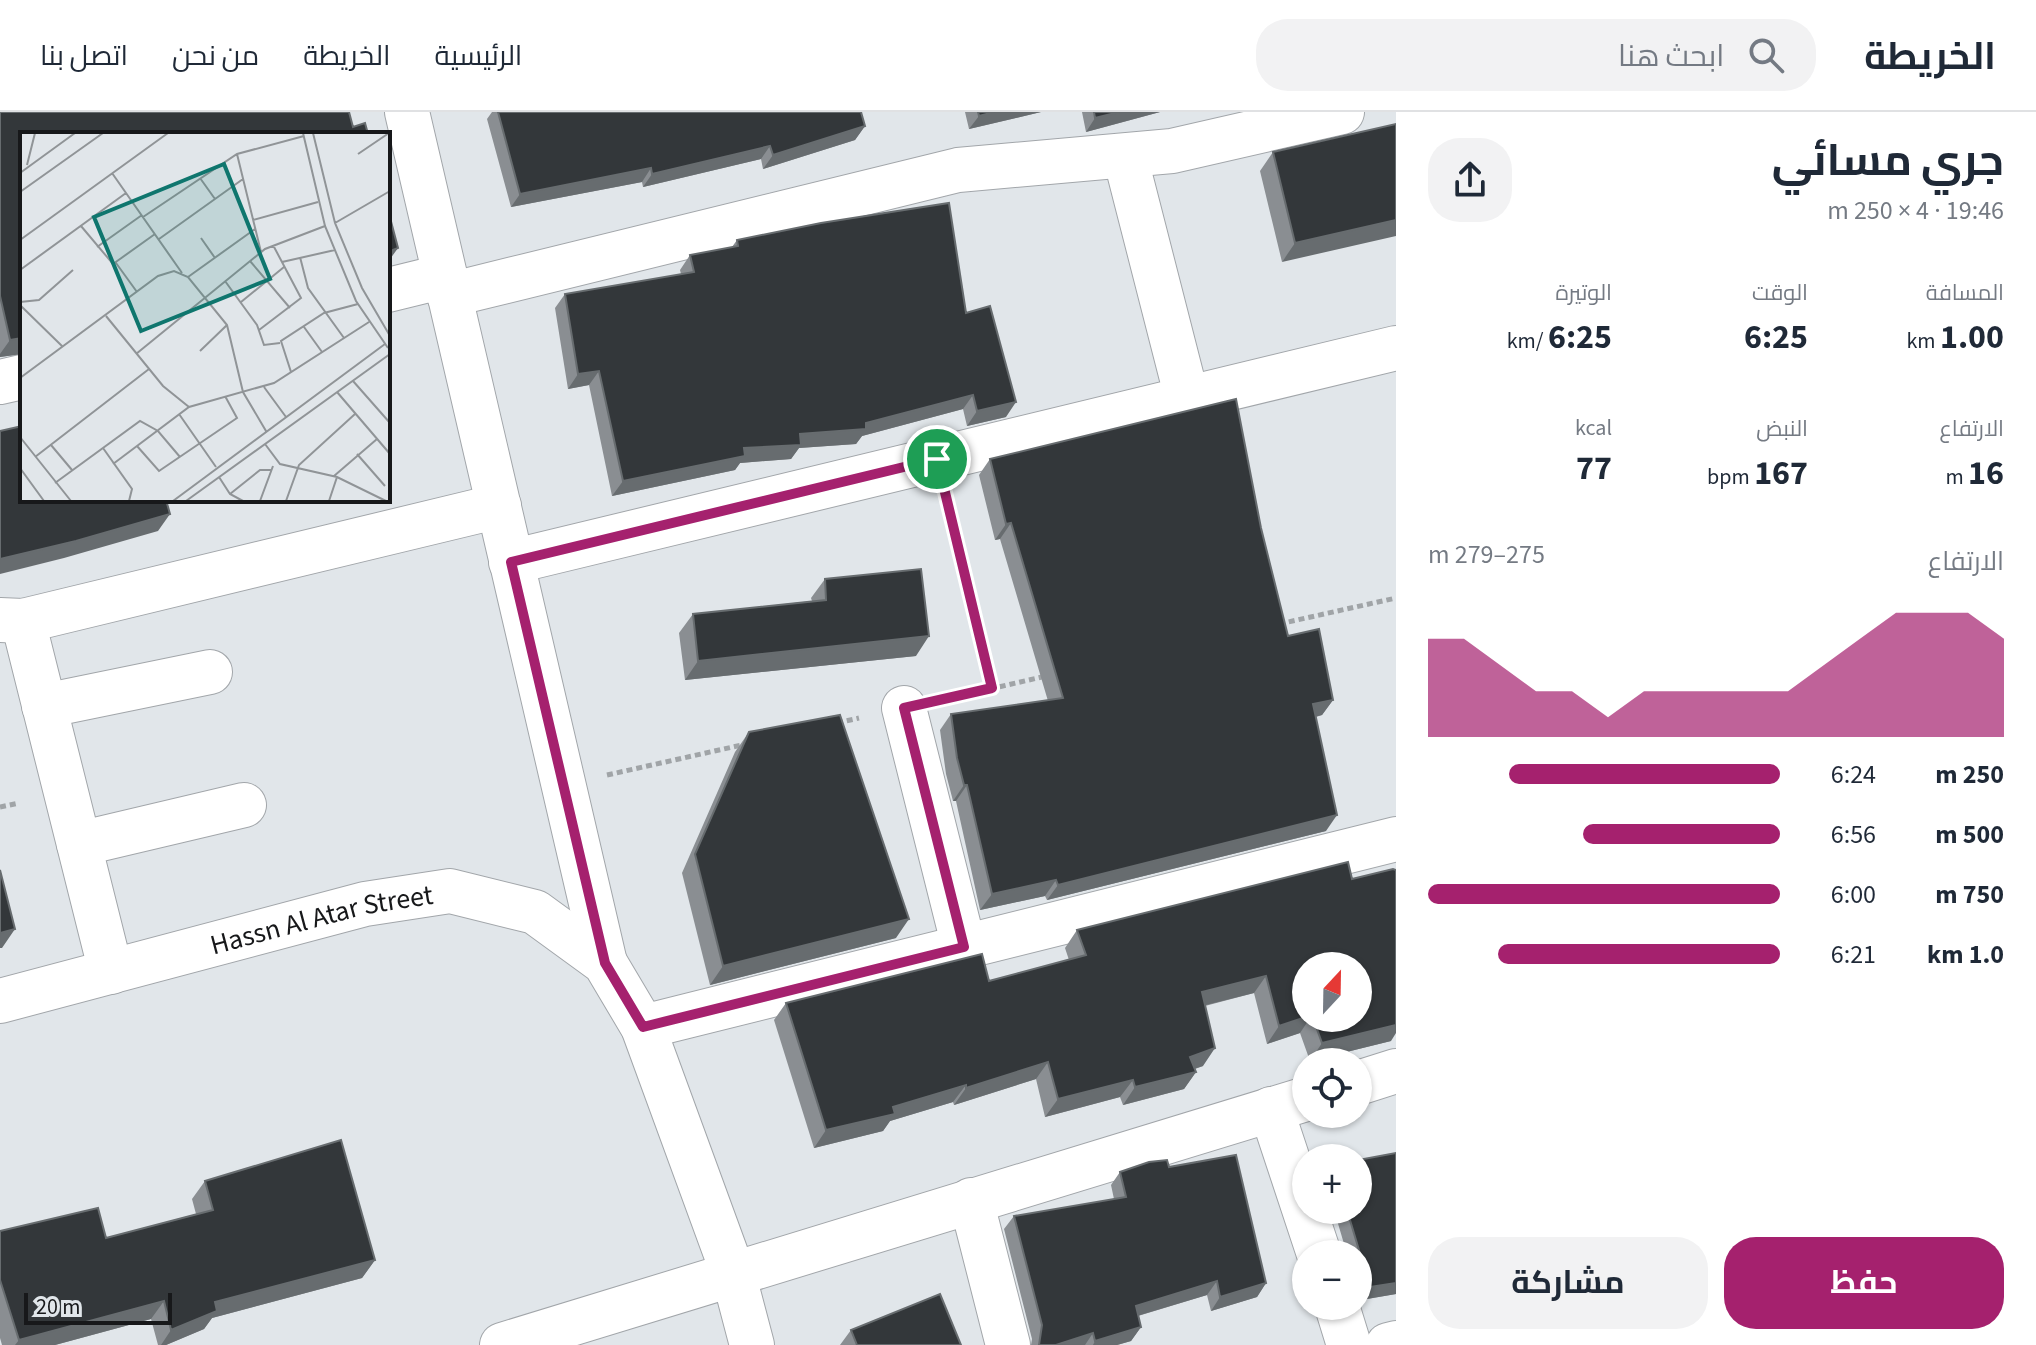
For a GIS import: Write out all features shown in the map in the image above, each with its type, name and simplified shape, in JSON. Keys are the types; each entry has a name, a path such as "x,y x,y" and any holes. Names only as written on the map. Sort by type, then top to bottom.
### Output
{"street":[{"path":"407,112 605,963"},
{"path":"390,290 447,285 958,170 1125,156 1212,143 1342,112"},
{"path":"1125,156 1187,398"},
{"path":"511,562 1396,348"},
{"path":"0,382 20,377"},
{"path":"111,972 44,706 12,621 499,506"},
{"path":"44,706 210,672"},
{"path":"904,708 964,947"},
{"path":"79,844 244,805"},
{"path":"643,1027 1396,839"},
{"name":"Hassn Al Atar Street","path":"0,1001 365,904 450,891 535,912 605,963 643,1027 733,1273 752,1345"},
{"path":"1372,1079 1396,1071"},
{"path":"502,1345 1288,1104 1316,1240"},
{"path":"971,1200 1008,1345"},
{"path":"1341,1320 1349,1345"},
{"path":"1388,1345 1396,1343"}],"path":[{"path":"937,459 992,688"},
{"path":"1272,626 1396,598"},
{"path":"826,726 1054,674"},
{"path":"563,785 749,743"}],"building":[{"path":"0,112 349,112 353,127 365,123 367,132 20,132 20,338 10,340 0,296"},
{"path":"498,112 861,112 865,126 773,155 770,146 652,174 651,168 520,194"},
{"path":"1094,112 1119,112 1095,118"},
{"path":"1396,124 1396,220 1295,243 1273,152"},
{"path":"949,203 966,313 990,306 1016,402 977,411 973,395 866,423 866,429 800,434 801,445 744,448 745,456 623,481 599,371 578,374 565,294 694,272 690,255 738,246 737,240"},
{"path":"390,218 398,248 390,251"},
{"path":"1236,399 1261,528 1288,636 1319,629 1333,700 1313,704 1337,815 1058,885 1056,880 992,894 967,785 964,785 957,758 951,714 1063,698 1011,523 1006,524 990,459"},
{"path":"20,426 20,502 167,502 170,514 0,559 0,431"},
{"path":"921,569 929,636 698,661 693,614 826,600 825,579"},
{"path":"840,715 909,919 723,966 695,854 749,732"},
{"path":"1348,862 1352,879 1393,869 1396,870 1396,1025 1372,1031 1372,952 1292,952 1292,1022 1279,1026 1266,976 1202,992 1215,1048 1190,1057 1196,1072 1135,1087 1133,1080 1058,1099 1048,1062 893,1107 895,1114 826,1130 786,1003 982,954 989,981 1086,955 1077,930"},
{"path":"0,870 15,929 0,933"},
{"path":"1318,1032 1367,1032 1322,1043"},
{"path":"341,1140 375,1260 215,1302 217,1311 171,1330 164,1301 19,1340 0,1280 0,1231 98,1208 106,1238 213,1210 205,1181"},
{"path":"1396,1153 1396,1283 1372,1287 1372,1240 1356,1240 1351,1224 1372,1224 1372,1157"},
{"path":"1236,1155 1266,1283 1220,1297 1217,1281 1136,1306 1141,1327 1095,1341 1093,1333 1056,1345 1039,1345 1042,1325 1014,1216 1126,1197 1120,1172 1149,1162 1167,1160 1169,1167"},
{"path":"940,1294 961,1345 857,1345 851,1330"}],"route":[{"path":"937,459 992,688 904,708 964,947 643,1027 605,963 511,562 937,459"}]}
